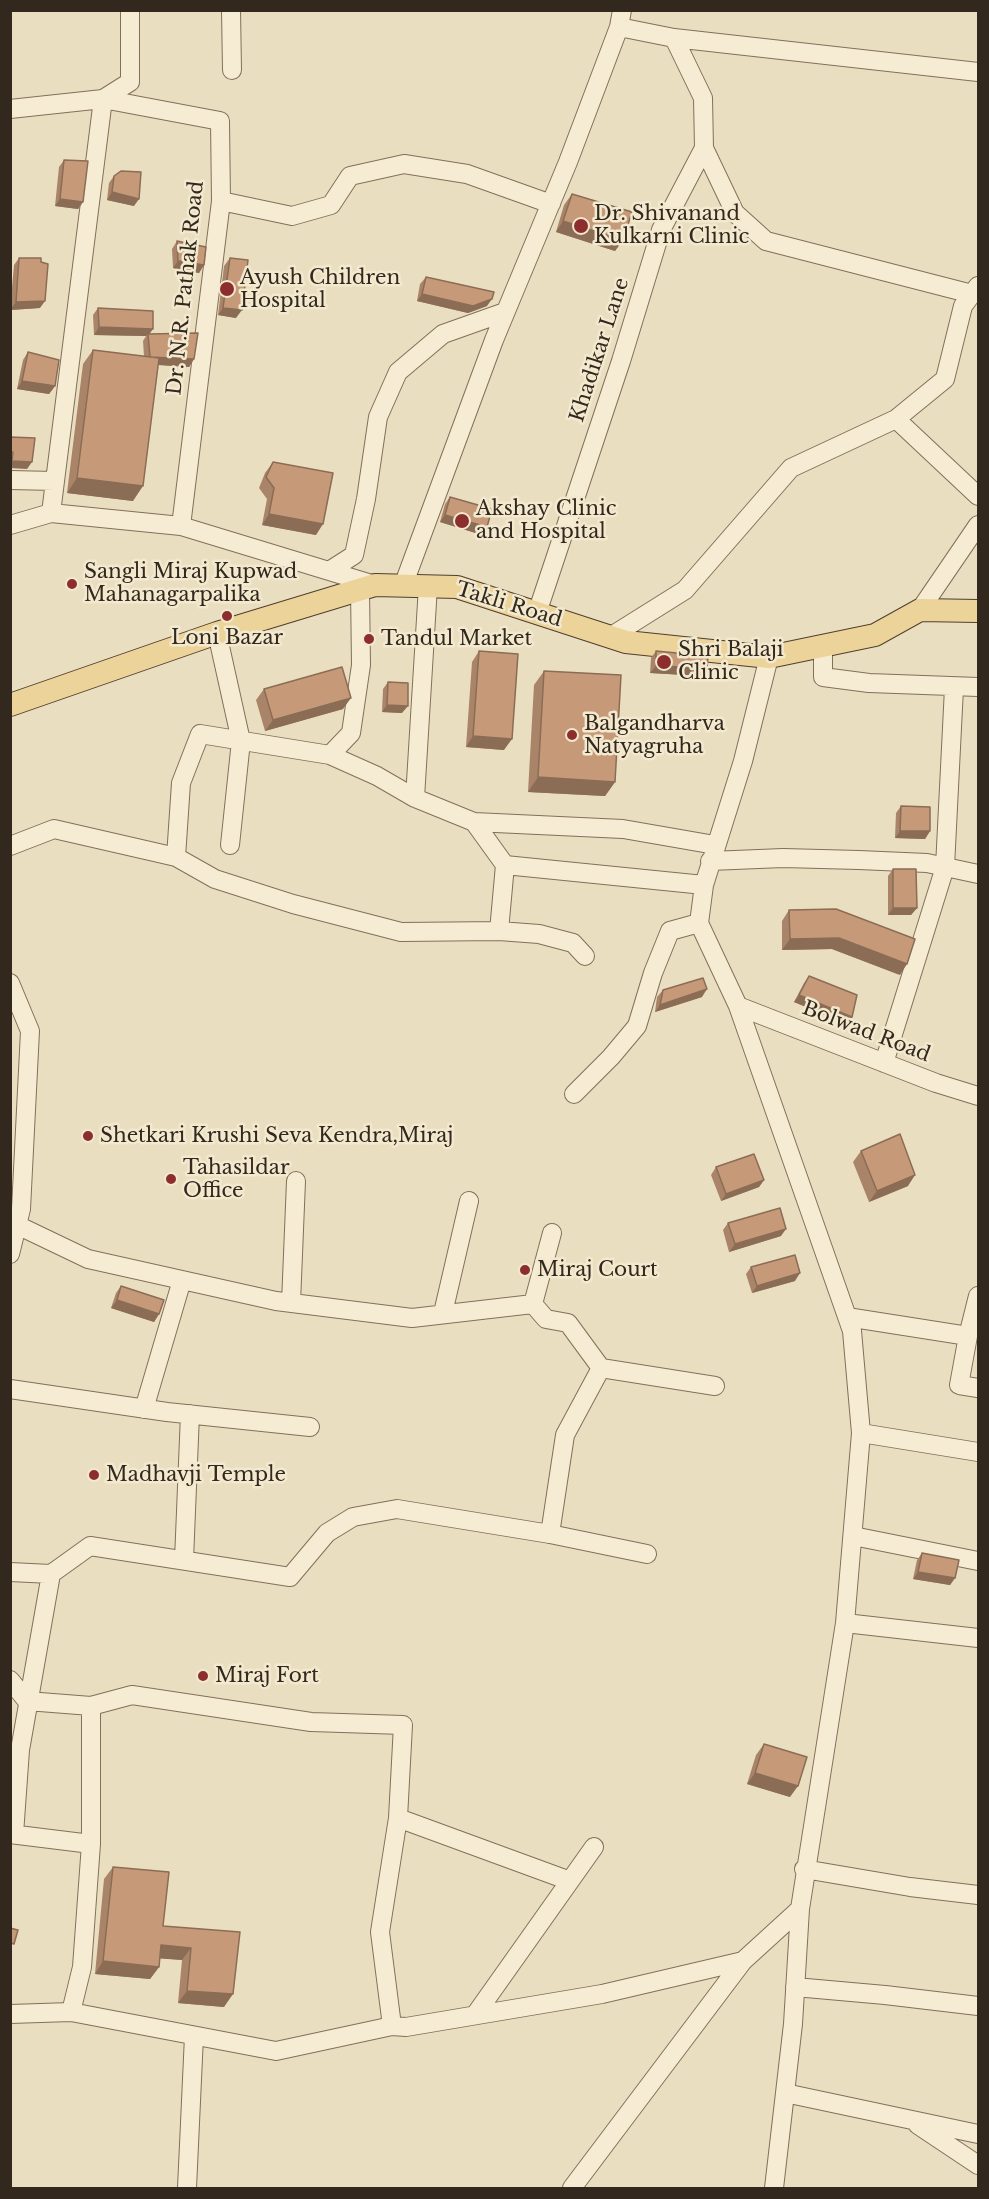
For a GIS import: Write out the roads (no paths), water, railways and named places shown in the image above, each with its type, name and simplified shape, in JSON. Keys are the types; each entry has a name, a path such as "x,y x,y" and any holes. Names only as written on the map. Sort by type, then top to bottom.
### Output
{"main road":[{"name":"Takli Road","path":"10,705 217,633 367,587 458,587 626,642 769,657 875,635 920,610"},
{"path":"920,610 978,611"}],"street":[{"path":"51,513 103,99 130,82 130,10"},
{"path":"231,10 232,70"},
{"path":"403,586 506,312 621,19 674,38 978,72"},
{"name":"Khadikar Lane","path":"537,613 621,361 661,230 704,148 703,98 674,38"},
{"name":"Dr. N.R. Pathak Road","path":"10,109 103,99 220,121 221,201 181,526"},
{"path":"610,637 685,590 791,468 896,419 945,379 963,306 975,290 766,242 735,213 704,148"},
{"path":"221,201 292,216 331,205 350,176 404,164 467,174 550,204"},
{"path":"329,571 354,555 366,499 378,417 398,372 443,334 506,312"},
{"path":"896,419 978,496"},
{"path":"10,480 54,481"},
{"path":"10,525 51,513 181,526 329,571 367,587 361,665 351,732 330,755"},
{"path":"920,610 978,525"},
{"path":"415,798 428,586"},
{"path":"217,633 241,741 230,844"},
{"path":"823,646 824,677 869,683 954,688 978,687"},
{"path":"769,657 743,761 704,885 699,923 738,1006 852,1331 861,1433 845,1623 804,1869 795,1987 774,2188"},
{"path":"885,1063 945,867 954,688"},
{"path":"176,857 181,783 200,734 330,755 415,798 474,822 623,829 713,853 927,863 978,874"},
{"path":"474,822 505,865 499,931"},
{"path":"10,846 54,829 176,857 215,879 293,904 400,932 499,931 539,934 573,944 585,956"},
{"path":"505,865 704,885"},
{"path":"574,1094 638,1026 653,973 670,931 699,923"},
{"path":"10,983 30,1031 21,1209 10,1254"},
{"name":"Bolwad Road","path":"738,1006 978,1096"},
{"path":"291,1303 296,1181"},
{"path":"443,1313 469,1200"},
{"path":"17,1225 88,1259 291,1303 412,1318 532,1304"},
{"path":"532,1304 552,1233"},
{"path":"144,1409 182,1280"},
{"path":"978,1296 959,1385 978,1388"},
{"path":"532,1304 546,1319 568,1323 601,1368 715,1386"},
{"path":"847,1317 968,1336"},
{"path":"550,1534 565,1436 601,1368"},
{"path":"10,1389 144,1409 310,1427"},
{"path":"184,1560 190,1414"},
{"path":"861,1433 978,1452"},
{"path":"10,1572 51,1574 90,1546 290,1577 327,1533 353,1517 397,1509 550,1534 647,1554"},
{"path":"852,1536 978,1561"},
{"path":"51,1574 27,1701 15,1749 12,1834 91,1844"},
{"path":"845,1623 978,1638"},
{"path":"10,1680 27,1701 91,1706 132,1695 311,1722 403,1725 398,1818 380,1932 392,2026"},
{"path":"71,2012 82,1967 91,1844 91,1706"},
{"path":"398,1818 570,1881"},
{"path":"475,2015 594,1847"},
{"path":"804,1869 910,1887 978,1895"},
{"path":"572,2188 743,1961 800,1909"},
{"path":"10,2014 71,2012 276,2051 392,2026 406,2026 602,1994 743,1961"},
{"path":"795,1987 978,2006"},
{"path":"187,2188 195,2036"},
{"path":"785,2093 978,2134"},
{"path":"909,2119 978,2165"}],"place":[{"name":"Dr. Shivanand Kulkarni Clinic","path":"581,226"},
{"name":"Ayush Children Hospital","path":"227,289"},
{"name":"Akshay Clinic and Hospital","path":"462,521"},
{"name":"Sangli Miraj Kupwad Mahanagarpalika","path":"72,584"},
{"name":"Loni Bazar","path":"227,616"},
{"name":"Tandul Market","path":"369,639"},
{"name":"Shri Balaji Clinic","path":"664,662"},
{"name":"Balgandharva Natyagruha","path":"572,735"},
{"name":"Shetkari Krushi Seva Kendra,Miraj","path":"88,1136"},
{"name":"Tahasildar Office","path":"171,1179"},
{"name":"Miraj Court","path":"525,1270"},
{"name":"Madhavji Temple","path":"94,1475"},
{"name":"Miraj Fort","path":"203,1676"}]}
